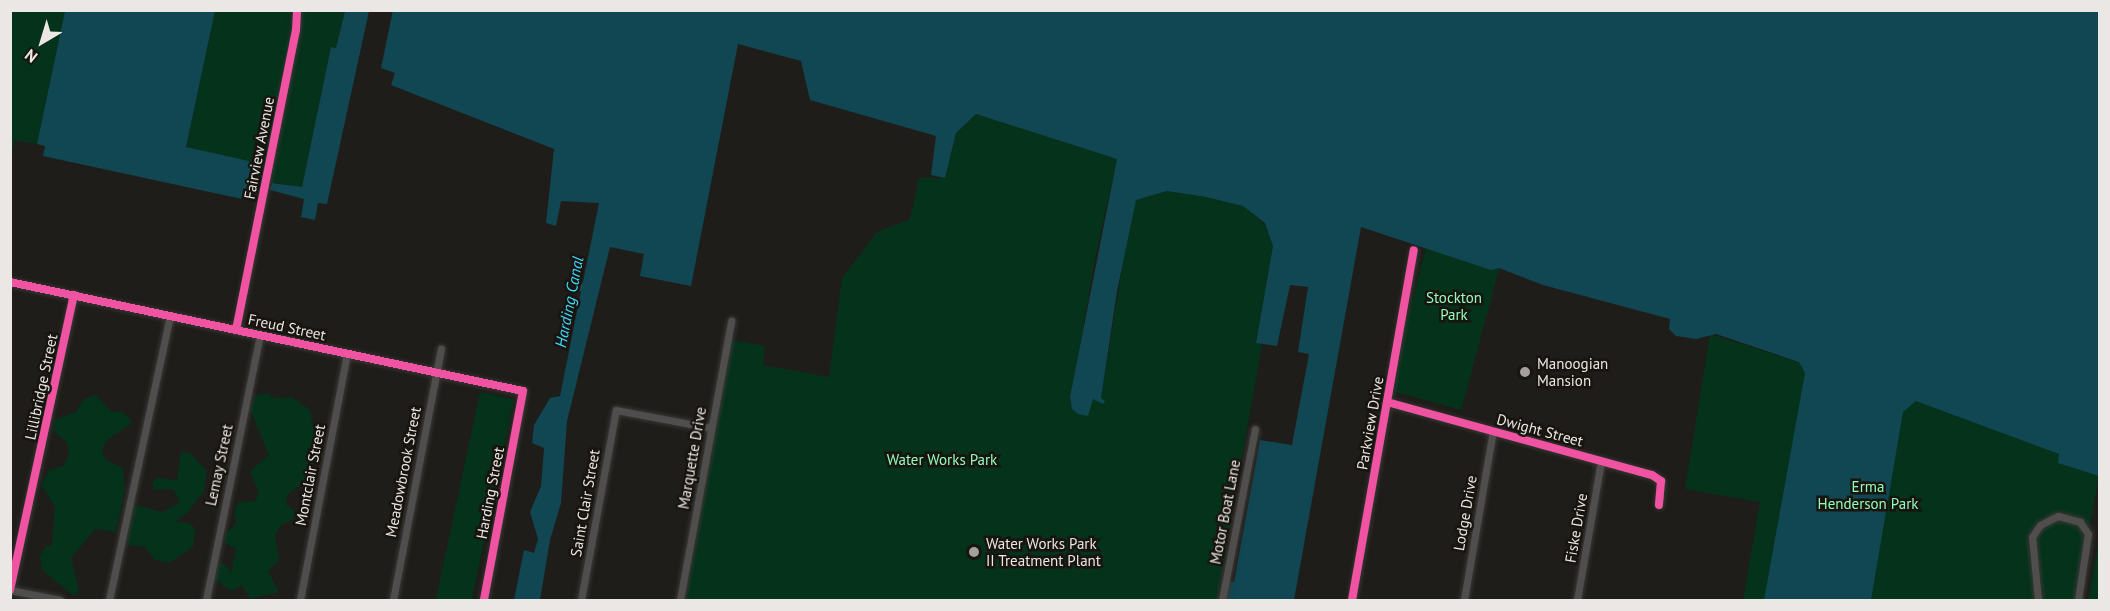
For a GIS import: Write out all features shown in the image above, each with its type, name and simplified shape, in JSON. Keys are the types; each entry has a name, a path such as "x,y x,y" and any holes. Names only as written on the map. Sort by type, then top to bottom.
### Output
{"street":[{"name":"Fairview Avenue","path":"236,330 296,30 297,10"},
{"name":"Parkview Drive","path":"1352,600 1414,250"},
{"name":"Freud Street","path":"10,282 523,391"},
{"name":"Lillibridge Street","path":"10,590 74,296"},
{"path":"109,600 170,316"},
{"name":"Marquette Drive","path":"680,600 730,321"},
{"name":"Lemay Street","path":"206,600 260,335"},
{"name":"Meadowbrook Street","path":"393,600 441,349"},
{"name":"Montclair Street","path":"300,600 347,354"},
{"name":"Harding Street","path":"484,600 523,391"},
{"name":"Dwight Street","path":"1387,402 1657,477 1662,486 1659,506"},
{"name":"Saint Clair Street","path":"581,600 616,410 711,428"},
{"name":"Motor Boat Lane","path":"1222,600 1255,429"},
{"name":"Lodge Drive","path":"1464,600 1493,431"},
{"name":"Fiske Drive","path":"1577,600 1601,461"},
{"path":"2038,600 2032,537 2040,525 2058,516 2080,522 2088,534 2078,600"},
{"path":"10,590 60,600"}],"green space":[{"path":"11,10 65,11 37,144 15,140 11,155"},
{"path":"215,11 345,11 336,48 331,48 302,188 279,183 272,183 270,190 258,186 261,167 186,147"},
{"name":"Water Works Park","path":"976,114 1117,159 1095,259 1070,404 1101,398 1132,205 1136,200 1167,191 1206,197 1244,206 1271,230 1273,246 1256,342 1262,344 1217,600 685,600 732,340 765,346 763,365 829,377 842,278 877,232 910,219 919,178 945,178 956,133"},
{"name":"Stockton Park","path":"1426,248 1499,268 1461,410 1388,390"},
{"name":"Erma Henderson Park","path":"1710,334 1926,402 2060,454 2059,463 2099,476 2076,600 1743,600 1760,502 1685,489"},
{"path":"480,392 514,399 472,600 436,599"},
{"path":"268,393 273,398 292,397 310,410 314,432 313,475 288,494 286,505 295,510 294,519 281,525 275,536 279,561 268,571 279,592 250,599 242,585 232,591 215,580 218,563 225,564 231,573 236,548 226,544 224,536 236,523 234,511 239,502 255,501 259,494 250,471 269,455 250,409 255,396"},
{"path":"96,395 112,412 123,412 133,422 106,441 102,451 106,460 123,468 125,489 116,532 95,529 71,558 79,590 74,596 42,570 40,556 46,546 52,545 55,507 41,485 49,470 63,466 69,454 67,442 53,431 54,420 76,412 84,399"},
{"path":"181,451 191,454 207,471 204,491 187,513 175,522 189,523 195,528 193,547 170,563 155,560 145,547 126,545 135,505 163,512 180,502 173,489 154,490 152,484 156,478 177,480"},
{"path":"2099,540 2099,600 2088,600"}],"water":[{"path":"393,10 2099,11 2099,476 2058,463 2059,454 1916,401 1903,412 1871,600 1764,600 1805,373 1799,362 1716,334 1696,339 1676,336 1669,329 1670,319 1543,285 1499,268 1491,270 1361,227 1294,600 1224,600 1227,582 1234,582 1260,440 1292,445 1309,354 1298,352 1308,287 1290,285 1277,346 1256,343 1273,246 1265,223 1243,206 1206,197 1167,191 1136,200 1117,291 1101,398 1105,401 1103,404 1093,399 1088,416 1078,414 1072,409 1070,397 1117,159 976,114 956,133 945,178 931,175 936,136 810,100 801,61 738,44 691,286 640,276 644,254 610,247 567,421 561,503 550,540 540,600 514,600 524,550 534,553 538,539 530,512 541,486 544,448 532,443 534,425 550,398 560,396 581,291 575,292 583,282 599,203 561,201 556,226 546,223 554,149 391,85 395,73 381,68"},
{"path":"65,11 215,11 186,147 249,161 255,186 242,199 43,156 45,146 37,144"},
{"path":"345,11 369,11 327,204 318,203 315,220 301,217 304,199 270,190 272,183 302,187 331,47 336,48"}],"cycle path":[{"path":"236,330 296,30 297,10"},
{"path":"1352,600 1414,250"},
{"path":"10,282 523,391 484,600"},
{"path":"10,590 74,295"},
{"path":"1387,402 1652,475 1661,481 1659,505"}],"place":[{"name":"Manoogian Mansion","path":"1525,372"},
{"name":"Water Works Park II Treatment Plant","path":"974,552"}],"water label":[{"name":"Harding Canal","path":"569,302"}]}
